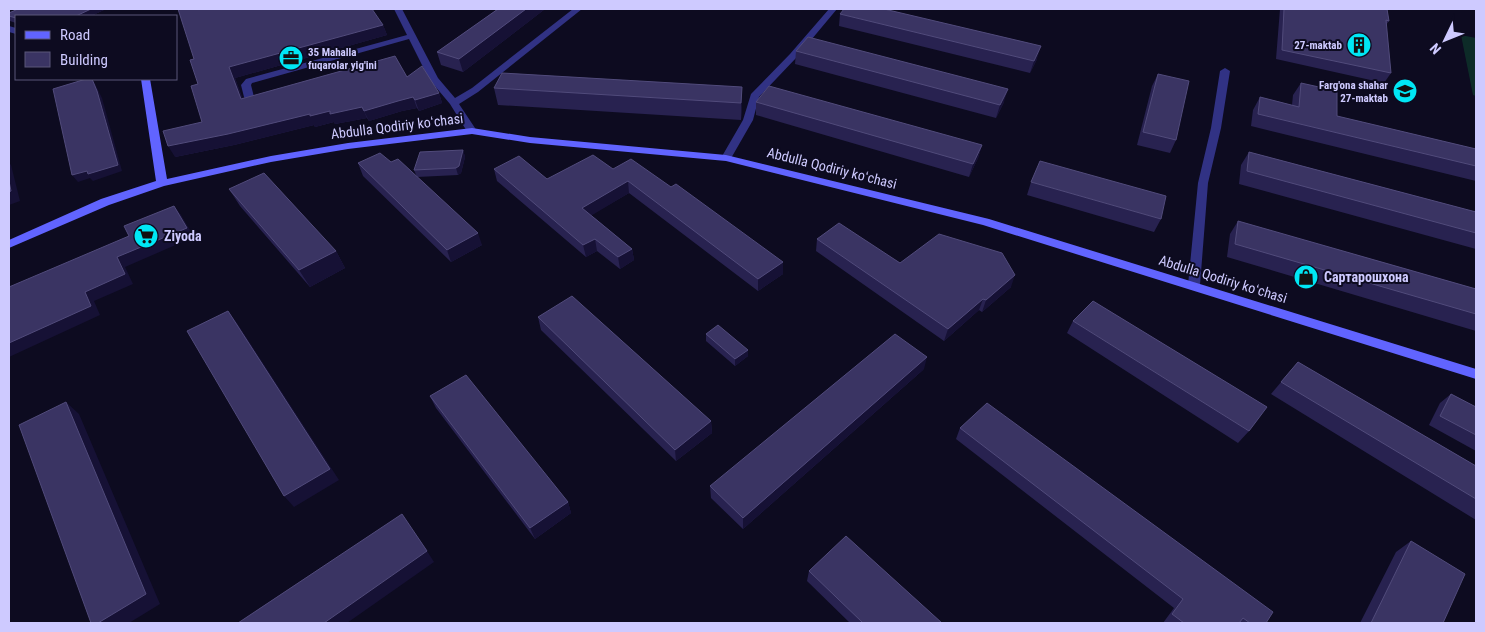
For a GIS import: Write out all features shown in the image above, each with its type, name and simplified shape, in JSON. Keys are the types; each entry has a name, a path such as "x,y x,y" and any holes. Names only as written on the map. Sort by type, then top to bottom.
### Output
{"street":[{"path":"398,9 434,79 454,103 472,132"},
{"path":"454,103 475,90 578,9"},
{"path":"726,158 748,120 754,96 793,56 833,9"},
{"path":"250,100 246,85 249,81 412,36"},
{"path":"1194,285 1203,183 1216,128 1225,71"},
{"path":"145,80 162,183"},
{"name":"Abdulla Qodiriy koʻchasi","path":"9,244 105,202 162,183 280,157 348,146 472,132 530,140 726,158 984,222 1194,285 1476,374"}],"green space":[{"path":"1461,35 1476,38 1476,96 1473,95"}],"building":[{"path":"18,9 91,9 78,15 15,15 15,18 9,16 9,13"},
{"path":"178,9 372,9 383,25 229,67 241,99 395,56 407,77 422,66 439,93 415,100 413,97 364,111 362,107 330,114 330,111 310,116 310,114 168,146 163,131 202,122 191,86 198,84 190,60 194,59"},
{"path":"498,9 526,9 459,59 437,52"},
{"path":"844,9 884,9 1041,46 1034,61 840,14"},
{"path":"1284,9 1387,9 1389,21 1386,20 1391,73 1282,50"},
{"path":"808,37 1008,89 1000,105 796,51"},
{"path":"502,73 742,87 741,103 494,88"},
{"path":"1158,74 1189,81 1176,140 1143,132"},
{"path":"83,80 92,80 118,165 88,174 87,171 72,175 53,89"},
{"path":"1301,83 1337,91 1337,116 1476,149 1476,166 1258,114 1260,97 1299,107"},
{"path":"769,86 982,145 973,164 756,102"},
{"path":"463,150 459,166 456,168 414,170 420,152"},
{"path":"1249,152 1476,212 1476,233 1247,171"},
{"path":"380,153 391,162 398,159 478,233 447,250 358,163"},
{"path":"593,155 613,169 631,159 671,187 676,184 783,262 758,279 628,181 582,208 632,249 618,257 595,239 583,245 494,169 519,156 547,179"},
{"path":"1040,161 1166,196 1161,219 1031,182"},
{"path":"264,173 336,251 299,270 229,189"},
{"path":"174,206 187,228 117,257 125,274 85,292 91,306 9,343 9,287 129,236 124,226"},
{"path":"1238,221 1476,289 1476,314 1235,244"},
{"path":"839,223 900,263 939,234 1002,253 1015,275 948,329 817,239"},
{"path":"572,296 711,421 675,450 538,317"},
{"path":"1093,301 1267,407 1249,431 1073,321"},
{"path":"228,311 330,469 284,496 187,331"},
{"path":"718,325 748,350 735,359 706,334"},
{"path":"895,334 927,357 743,518 710,486"},
{"path":"1298,362 1476,466 1476,499 1281,382"},
{"path":"466,375 568,502 530,528 430,396"},
{"path":"1451,394 1476,407 1476,435 1440,416"},
{"path":"66,402 146,594 98,623 91,623 19,425"},
{"path":"987,403 1273,612 1266,623 1250,623 1243,618 1239,623 1184,623 1172,614 1183,599 960,428"},
{"path":"402,514 427,551 324,623 238,623"},
{"path":"846,536 942,623 863,623 809,571"},
{"path":"1411,541 1465,574 1443,623 1371,623"}],"place":[{"name":"27-maktab","path":"1359,45"},
{"name":"35 Mahalla fuqarolar yig'ini","path":"291,58"},
{"name":"Farg'ona shahar 27-maktab","path":"1405,91"},
{"name":"Ziyoda","path":"146,236"},
{"name":"Сартарошхона","path":"1306,277"}]}
